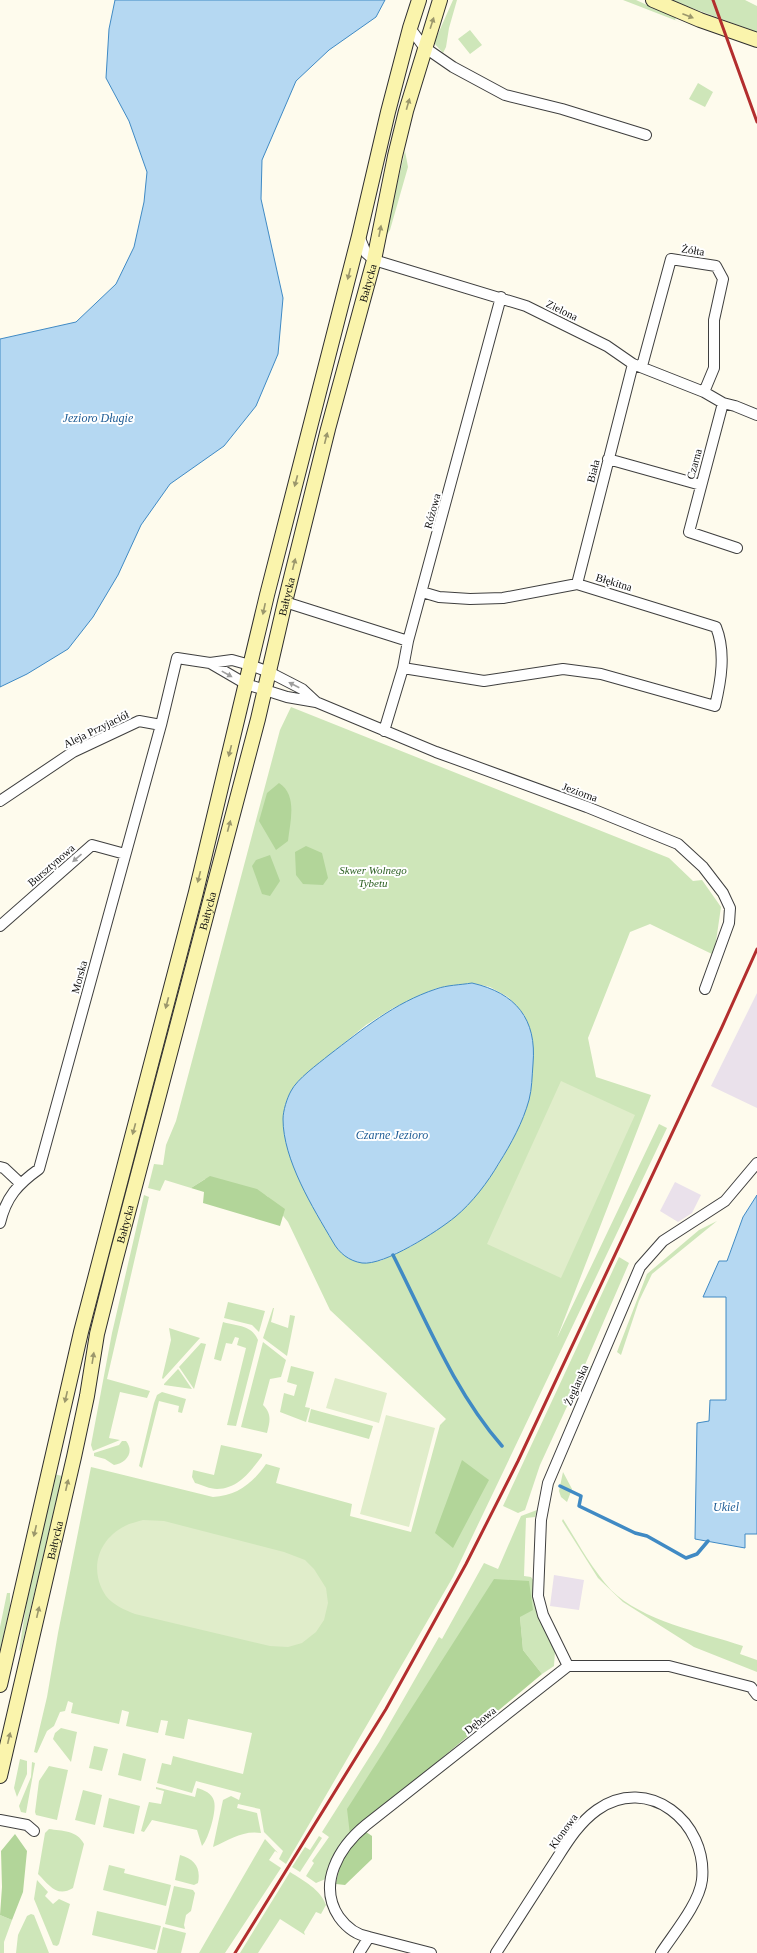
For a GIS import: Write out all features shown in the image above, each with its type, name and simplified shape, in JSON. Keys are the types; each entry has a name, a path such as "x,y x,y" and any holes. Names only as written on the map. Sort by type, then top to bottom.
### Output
{"main road":[{"name":"Bałtycka","path":"0,1685 81,1332 194,899 250,665 359,236 410,28 419,0"},
{"name":"Bałtycka","path":"0,1776 74,1456 99,1327 219,864 258,720 285,602 328,429 374,260 395,156 424,47 440,0"},
{"path":"653,0 700,20 757,40"}],"street":[{"path":"410,28 424,47 453,67 505,95 562,109 646,135"},
{"path":"359,236 366,253 374,260"},
{"name":"Żółta","path":"638,365 671,259 716,266 723,279 714,320 714,368 704,392"},
{"name":"Zielona","path":"374,260 501,297 526,306 607,346 638,365 704,392 723,403 757,415"},
{"name":"Różowa","path":"384,731 403,668 408,641 501,297"},
{"name":"Biała","path":"577,584 608,459 638,365"},
{"name":"Czarna","path":"723,403 689,532 737,548"},
{"path":"608,459 701,485"},
{"name":"Błękitna","path":"403,668 484,681 563,669 600,674 715,706 720,688 722,641 716,627 577,584 503,598 477,599 439,597 422,592"},
{"path":"285,602 408,641"},
{"path":"161,725 177,658 210,664 246,684 264,690"},
{"path":"210,664 232,660 250,665"},
{"name":"Jeziorna","path":"250,665 269,672 302,689 316,702"},
{"name":"Jeziorna","path":"264,690 316,702 384,731 653,833 678,844 685,849 724,893 730,908 728,923 705,989"},
{"name":"Aleja Przyjaciół","path":"0,801 73,752 139,721 161,725"},
{"name":"Morska","path":"0,1223 4,1207 20,1183 39,1169 124,854 161,725"},
{"name":"Bursztynowa","path":"0,926 92,846 124,854"},
{"name":"Żeglarska","path":"568,1666 543,1615 538,1596 541,1520 548,1483 640,1267 663,1241 726,1201 757,1163"},
{"path":"0,1167 4,1168 20,1183"},
{"path":"568,1666 669,1666 751,1687 757,1695"},
{"name":"Dębowa","path":"431,1953 360,1935 346,1926 336,1912 330,1898 330,1886 334,1870 345,1846 364,1826 568,1666"},
{"name":"Klonowa","path":"496,1953 581,1824 606,1804 620,1800 638,1798 661,1803 682,1817 694,1836 702,1858 700,1889 691,1907 661,1953"},
{"path":"0,1820 28,1825 34,1830"},
{"path":"359,1953 369,1937"}],"shaded area":[{"path":"757,993 757,1108 711,1086"},
{"path":"675,1182 701,1195 692,1213 678,1222 660,1211"},
{"path":"554,1575 584,1580 579,1610 550,1606"}],"green space":[{"path":"453,0 457,0 449,28 446,47 443,53 434,43"},
{"path":"623,0 636,0 676,18 675,20 703,31"},
{"path":"670,0 745,0 757,6 757,32"},
{"path":"470,30 482,45 470,54 458,39"},
{"path":"698,83 713,92 705,107 689,99"},
{"path":"405,151 408,167 390,230 384,239"},
{"name":"Skwer Wolnego Tybetu","path":"291,707 669,858 693,881 702,880 721,907 714,955 650,924 630,932 588,1038 596,1077 651,1095 557,1338 659,1124 667,1128 453,1577 286,1864 279,1859 283,1851 264,1832 260,1809 238,1804 237,1808 257,1813 261,1833 254,1832 242,1834 213,1847 223,1800 231,1796 239,1800 241,1793 196,1781 192,1793 157,1783 162,1763 171,1765 173,1756 243,1774 252,1733 188,1719 184,1739 165,1735 168,1721 161,1720 158,1733 126,1726 129,1712 122,1710 119,1724 71,1713 73,1703 68,1701 65,1711 60,1712 54,1726 47,1731 37,1753 34,1752 47,1697 58,1633 91,1467 213,1497 230,1494 244,1487 256,1477 266,1464 280,1468 276,1483 352,1504 350,1516 411,1532 440,1425 446,1419 330,1310 288,1222 267,1196 205,1179 191,1188 165,1180 160,1191 148,1188 154,1164 163,1165 166,1145 176,1121 280,730","holes":["472,983 490,987 508,997 525,1016 529,1100 499,1164 475,1196 433,1232 412,1246 380,1261 308,1196 294,1167 286,1141 291,1091 311,1070 366,1025 393,1008 437,988"]},
{"path":"279,783 289,794 291,802 291,817 288,841 276,850 259,821 267,793"},
{"path":"306,846 322,853 328,878 323,885 303,884 296,875 295,852"},
{"path":"270,855 280,881 270,896 262,894 252,866 256,860"},
{"path":"561,1081 635,1115 561,1278 487,1244"},
{"path":"210,1176 257,1189 285,1209 280,1226 203,1203 204,1192 191,1188"},
{"path":"144,1195 149,1197 107,1379 150,1391 147,1398 120,1392 109,1438 120,1440 93,1451 91,1445 112,1333"},
{"path":"717,1221 652,1274 639,1301 621,1355 617,1352 647,1274 699,1230"},
{"path":"619,1257 629,1263 584,1367 592,1366 589,1373 582,1374 540,1465 525,1510 518,1513 503,1506"},
{"path":"228,1302 265,1311 259,1332 252,1325 224,1318"},
{"path":"273,1308 271,1322 288,1328 290,1315 295,1316 287,1356 263,1338"},
{"path":"223,1322 239,1325 252,1331 258,1340 236,1426 227,1425 246,1348 237,1345 239,1338 235,1337 232,1344 226,1343 221,1361 214,1359"},
{"path":"169,1328 200,1338 163,1379 171,1340"},
{"path":"263,1342 286,1360 281,1377 270,1379 263,1405 268,1411 270,1418 267,1433 241,1427"},
{"path":"201,1343 206,1344 194,1389 179,1367"},
{"path":"291,1366 314,1372 305,1407 310,1408 306,1422 280,1412 284,1393 294,1396 297,1385 287,1382"},
{"path":"178,1369 192,1389 164,1385"},
{"path":"335,1378 387,1393 379,1423 326,1408"},
{"path":"162,1392 186,1399 182,1413 178,1412 179,1406 159,1401 142,1468 139,1466 154,1403 157,1395"},
{"path":"311,1409 373,1426 369,1439 308,1422"},
{"path":"386,1415 435,1428 409,1527 360,1514"},
{"path":"122,1441 126,1441 130,1449 128,1456 122,1462 114,1465 105,1459 94,1456 94,1453 119,1445"},
{"path":"221,1445 262,1454 262,1456 238,1483 231,1486 214,1489 195,1483 192,1477 193,1470 214,1475"},
{"path":"462,1460 489,1480 453,1548 435,1533"},
{"path":"563,1472 572,1489 567,1502 561,1497 559,1491"},
{"path":"54,1474 62,1476 21,1649 19,1651 28,1593"},
{"path":"537,1510 535,1517 526,1518 524,1576 531,1577 534,1581 537,1612 555,1651 554,1666 542,1674 523,1650 520,1617 529,1581 350,1835 328,1878 316,1883 306,1876 314,1863 312,1861 329,1837 322,1832 379,1742 439,1637 442,1639 484,1563 498,1569 521,1516"},
{"path":"563,1519 598,1573 611,1590 624,1601 655,1618 743,1646 740,1654 757,1660 757,1672 694,1647 623,1602 598,1578 562,1521"},
{"path":"143,1520 164,1521 284,1552 305,1560 314,1569 326,1588 328,1603 324,1620 316,1632 302,1643 288,1647 270,1646 135,1614 119,1607 106,1596 101,1586 97,1567 99,1557 102,1548 115,1532 127,1525"},
{"path":"494,1579 529,1581 533,1610 520,1617 523,1650 542,1674 350,1835 347,1809"},
{"path":"7,1593 10,1593 10,1606 0,1651 0,1627"},
{"path":"61,1728 77,1732 71,1762 53,1739 55,1733"},
{"path":"94,1746 108,1749 102,1771 89,1768"},
{"path":"123,1753 146,1759 141,1781 118,1775"},
{"path":"20,1759 27,1761 27,1774 17,1797 14,1788"},
{"path":"32,1762 35,1763 26,1813 21,1812 19,1806 31,1777"},
{"path":"49,1766 68,1770 57,1820 36,1815 35,1812 39,1781"},
{"path":"156,1787 195,1797 197,1788 210,1794 213,1798 215,1806 207,1838 202,1846 197,1830 152,1820 144,1832 141,1831 149,1802 161,1804 164,1791 156,1789"},
{"path":"83,1790 102,1795 95,1825 75,1820"},
{"path":"109,1798 140,1806 134,1834 103,1827"},
{"path":"49,1829 69,1832 81,1839 84,1844 73,1888 67,1891 62,1892 54,1889 38,1874 45,1833"},
{"path":"366,1832 372,1836 372,1859 345,1885 336,1884 342,1860 349,1849"},
{"path":"15,1834 27,1851 23,1892 12,1920 0,1915 2,1887 1,1851"},
{"path":"319,1836 322,1838 300,1872 292,1867 305,1847 310,1850"},
{"path":"265,1839 278,1853 275,1851 269,1860 281,1868 225,1953 199,1953"},
{"path":"180,1855 190,1859 196,1865 199,1873 198,1883 194,1885 175,1880"},
{"path":"109,1865 125,1869 124,1873 171,1885 166,1906 103,1890"},
{"path":"290,1872 306,1882 320,1894 326,1905 321,1914 316,1912 304,1932 305,1935 280,1919 258,1953 240,1953"},
{"path":"37,1880 48,1892 45,1896 53,1904 59,1899 70,1904 59,1944 57,1946 53,1945 34,1899"},
{"path":"174,1886 193,1890 195,1893 191,1911 186,1915 184,1925 185,1929 165,1924"},
{"path":"97,1911 161,1926 155,1950 92,1935"},
{"path":"31,1914 34,1915 49,1953 16,1953 18,1935 27,1916"},
{"path":"0,1915 12,1920 4,1942 4,1953 0,1953"},
{"path":"163,1927 186,1933 181,1953 157,1953"}],"water":[{"name":"Jezioro Długie","path":"115,0 385,0 376,17 329,50 296,81 262,160 261,199 283,298 278,354 256,406 224,446 170,484 141,525 118,575 93,617 68,649 27,674 0,687 0,339 76,322 116,284 134,247 144,202 147,172 129,121 106,78 109,29"},
{"name":"Czarne Jezioro","path":"472,983 501,994 512,1001 527,1021 533,1048 533,1064 529,1100 520,1125 490,1177 473,1199 455,1217 424,1238 383,1259 362,1263 353,1260 341,1253 335,1246 300,1183 288,1151 284,1135 284,1108 288,1097 294,1086 308,1072 354,1036 393,1009 436,989"},
{"name":"Ukiel","path":"757,1195 757,1534 745,1534 745,1548 695,1539 697,1423 709,1421 710,1400 726,1400 726,1297 703,1297 719,1261 727,1261 743,1217"}],"waterway":[{"path":"393,1255 455,1379 485,1425 502,1446"},
{"path":"560,1486 581,1496 579,1506 635,1533 647,1536 686,1558 697,1554 708,1541"}],"railway":[{"path":"713,0 757,122"},
{"path":"235,1953 386,1709 466,1564 518,1461 722,1027 757,949"}]}
